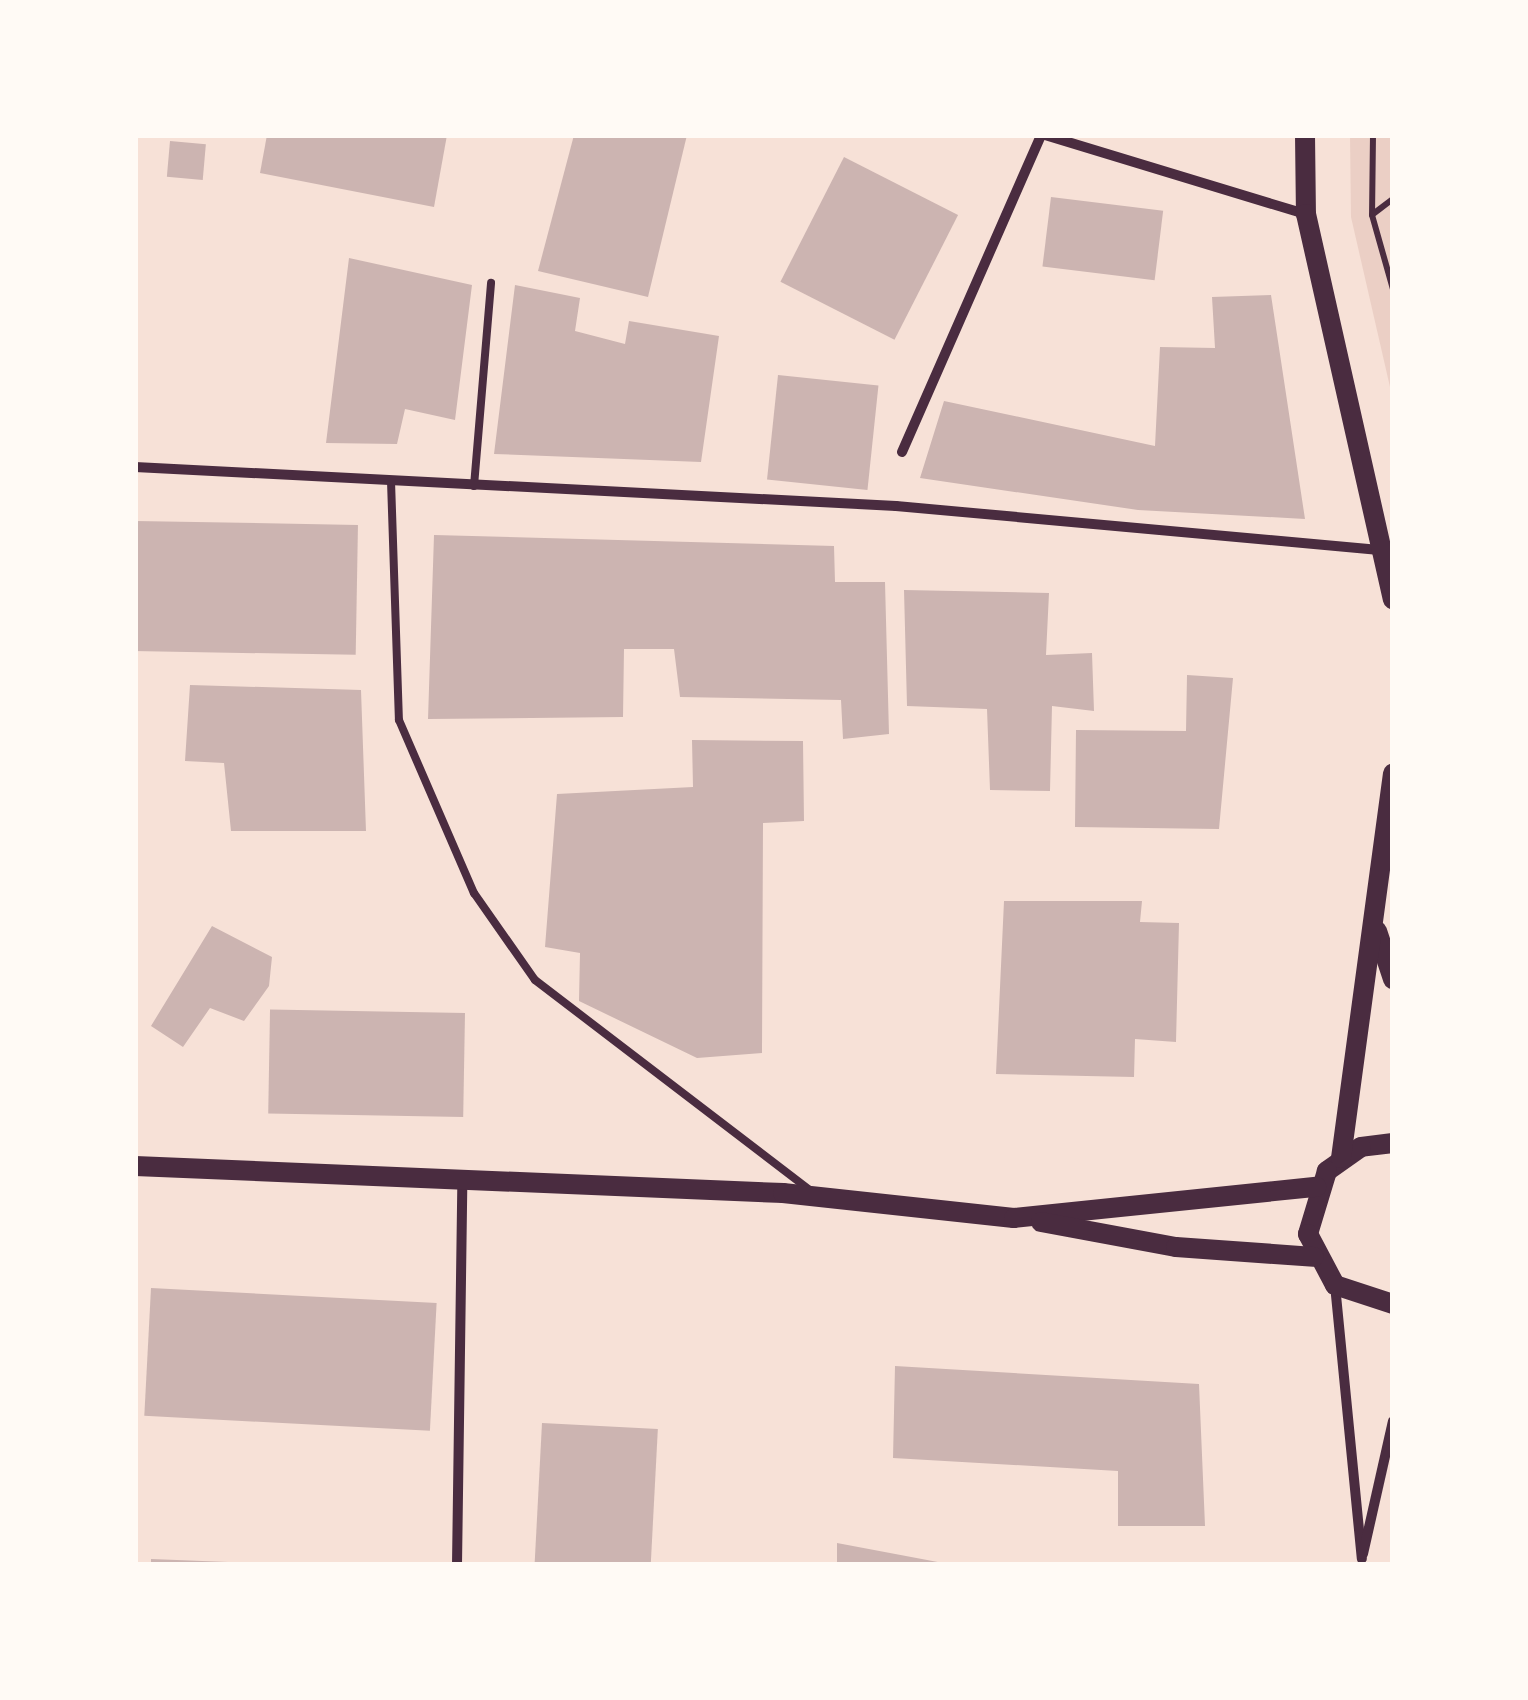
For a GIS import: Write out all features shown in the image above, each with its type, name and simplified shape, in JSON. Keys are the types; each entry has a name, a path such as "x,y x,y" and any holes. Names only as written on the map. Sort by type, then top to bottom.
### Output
{"main road":[{"path":"1305,135 1306,214 1388,550 1393,599"},
{"path":"1393,774 1376,929 1340,1158 1316,1187 1308,1210 1314,1257 1335,1285 1393,1304"},
{"path":"1376,929 1393,980"},
{"path":"1340,1158 1393,1143"},
{"path":"135,1166 462,1185 818,1196 1014,1218 1176,1247 1314,1257"},
{"path":"1014,1218 1316,1187"}],"street":[{"path":"902,452 1043,135 1306,214"},
{"path":"135,466 896,506 1388,550"},
{"path":"457,1565 462,1185"},
{"path":"1335,1285 1362,1562"},
{"path":"1362,1562 1393,1421"}],"lane":[{"path":"474,486 491,283"},
{"path":"391,481 398,720 474,893 535,980 818,1196"}],"path":[{"path":"1373,135 1372,215 1393,289"},
{"path":"1372,215 1393,200"}],"shaded area":[{"path":"1350,135 1393,135 1393,400 1351,217"}],"building":[{"path":"267,135 447,135 434,207 260,173"},
{"path":"574,135 687,135 648,297 538,271"},
{"path":"170,141 206,144 203,180 167,177"},
{"path":"844,157 958,215 894,340 780,282"},
{"path":"1051,197 1163,211 1155,280 1042,266"},
{"path":"349,258 472,285 455,420 405,409 397,444 326,443"},
{"path":"515,285 580,298 575,331 625,344 629,321 719,336 701,462 494,454"},
{"path":"1271,295 1305,519 1138,510 920,478 944,401 1155,446 1160,347 1215,348 1212,297"},
{"path":"778,375 878,386 867,490 767,479"},
{"path":"135,521 358,525 356,655 135,651"},
{"path":"434,535 834,546 835,582 885,582 889,734 843,739 841,700 680,697 674,649 624,649 623,717 428,719"},
{"path":"904,590 1049,593 1046,655 1092,653 1094,711 1052,706 1050,791 990,790 987,709 907,706"},
{"path":"1187,675 1233,678 1219,829 1075,827 1076,730 1186,731"},
{"path":"190,685 361,690 366,831 231,831 224,763 185,761"},
{"path":"692,740 803,741 804,821 763,823 762,1053 697,1058 579,1001 580,953 545,947 557,794 693,787"},
{"path":"1004,901 1142,901 1140,922 1179,923 1176,1042 1135,1039 1134,1077 996,1074"},
{"path":"212,926 272,957 269,986 244,1021 210,1008 183,1047 151,1026"},
{"path":"270,1010 465,1013 463,1117 268,1114"},
{"path":"151,1288 437,1303 430,1431 144,1416"},
{"path":"895,1366 1199,1384 1205,1526 1118,1526 1118,1471 893,1458"},
{"path":"542,1423 658,1429 651,1565 535,1565"},
{"path":"837,1543 943,1563 837,1565"},
{"path":"151,1559 228,1562 228,1565 151,1565"}]}
